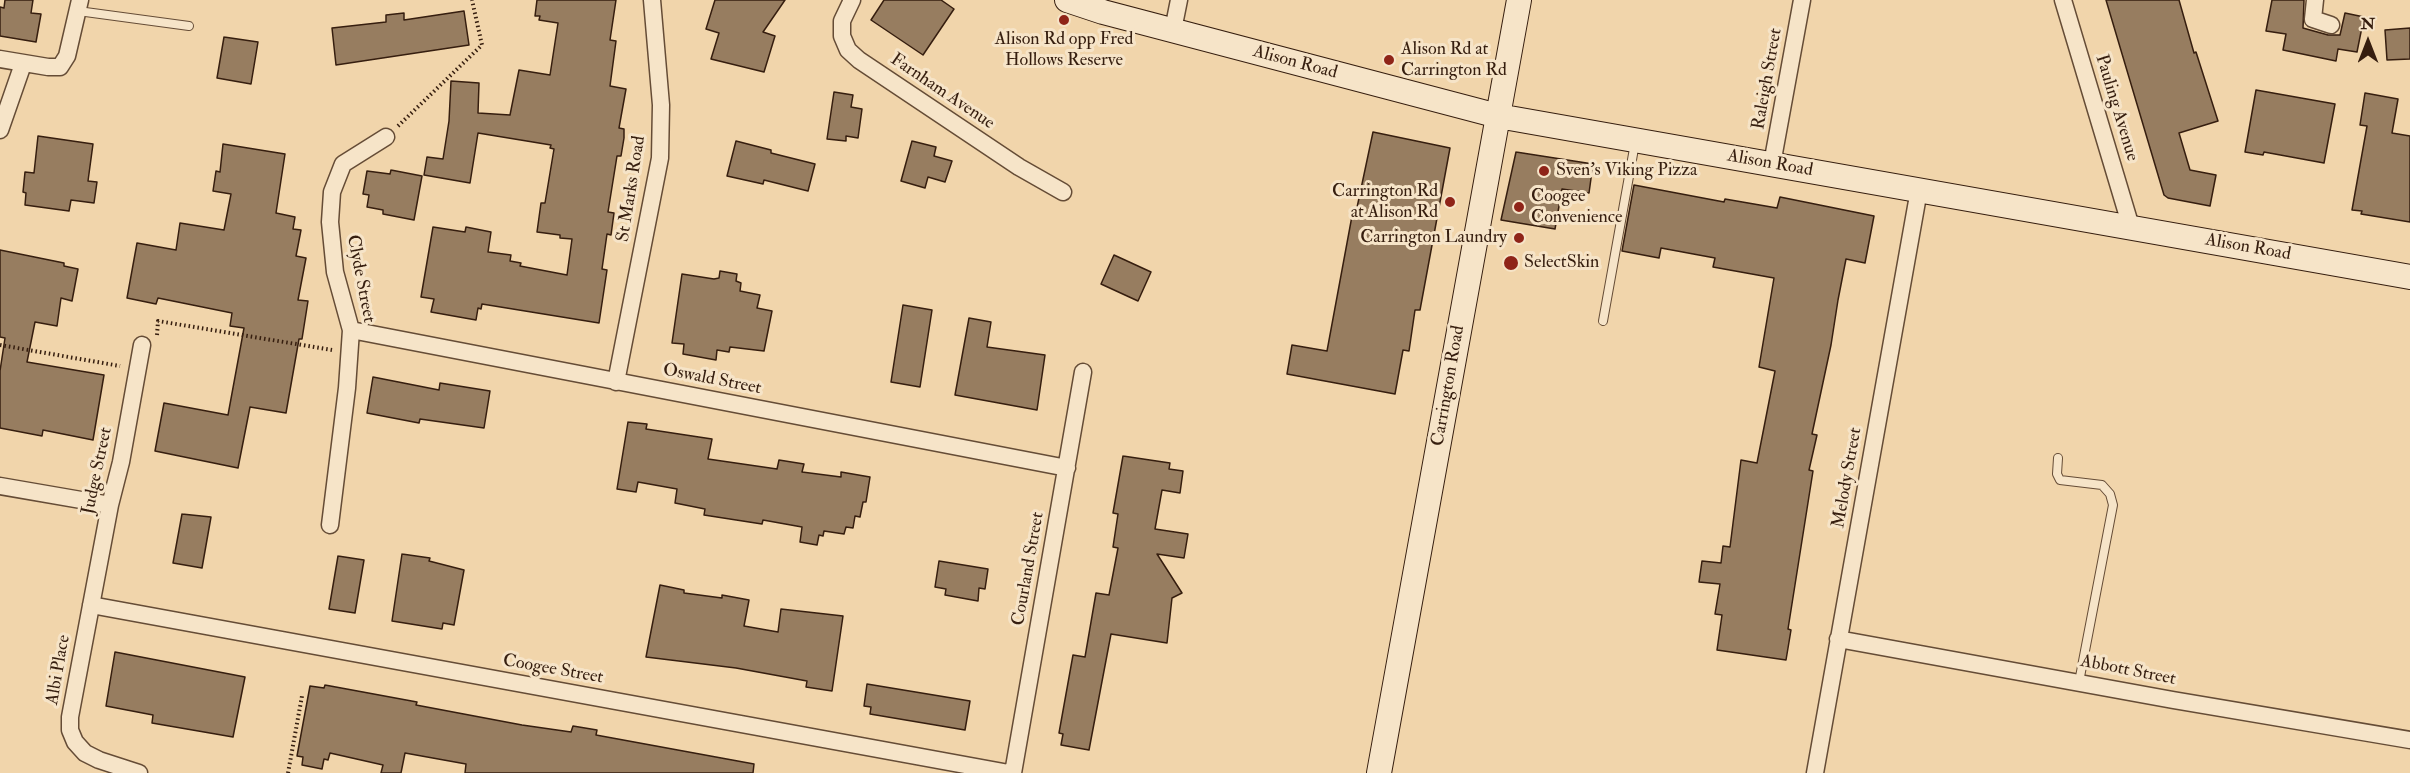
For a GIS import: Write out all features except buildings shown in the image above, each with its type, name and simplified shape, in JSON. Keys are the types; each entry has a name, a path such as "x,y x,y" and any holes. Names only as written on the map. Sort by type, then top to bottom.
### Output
{"main road":[{"name":"Alison Road","path":"1067,0 1103,12 1498,116 2410,277"},
{"name":"Carrington Road","path":"1379,773 1519,0"}],"street":[{"name":"St Marks Road","path":"616,382 660,158 662,105 652,0"},
{"name":"Farnham Avenue","path":"852,0 842,21 842,36 848,50 853,55 1019,167 1063,192"},
{"path":"1173,30 1179,0"},
{"name":"Raleigh Street","path":"1772,164 1802,0"},
{"name":"Pauling Avenue","path":"2063,0 2131,227"},
{"path":"2314,0 2313,19 2331,26"},
{"path":"0,59 55,68 64,63 79,5"},
{"path":"0,130 23,63"},
{"name":"Clyde Street","path":"330,525 351,330 334,272 330,222 332,192 343,164 386,137"},
{"name":"Melody Street","path":"1815,773 1919,190"},
{"name":"Oswald Street","path":"351,330 1067,468"},
{"name":"Judge Street","path":"91,605 110,505 121,462 142,345"},
{"name":"Courland Street","path":"1013,773 1083,372"},
{"path":"0,486 110,505"},
{"name":"Albi Place","path":"91,605 72,701 70,730 75,742 85,753 139,773"},
{"name":"Coogee Street","path":"91,605 1009,773"},
{"name":"Abbott Street","path":"1838,639 2410,740"}],"lane":[{"path":"79,5 189,26"},
{"path":"1603,321 1635,140"},
{"path":"2058,458 2057,474 2060,480 2102,485 2110,494 2113,505 2079,682"}],"path":[{"path":"386,137 482,45 472,0"},
{"path":"142,345 157,337 158,321 349,352"},
{"path":"0,345 138,369"},
{"path":"288,773 302,696"}],"place":[{"name":"Alison Rd opp Fred Hollows Reserve","path":"1064,20"},
{"name":"Alison Rd at Carrington Rd","path":"1389,60"},
{"name":"Sven's Viking Pizza","path":"1544,171"},
{"name":"Carrington Rd at Alison Rd","path":"1450,202"},
{"name":"Coogee Convenience","path":"1519,207"},
{"name":"Carrington Laundry","path":"1519,238"},
{"name":"SelectSkin","path":"1511,263"}]}
